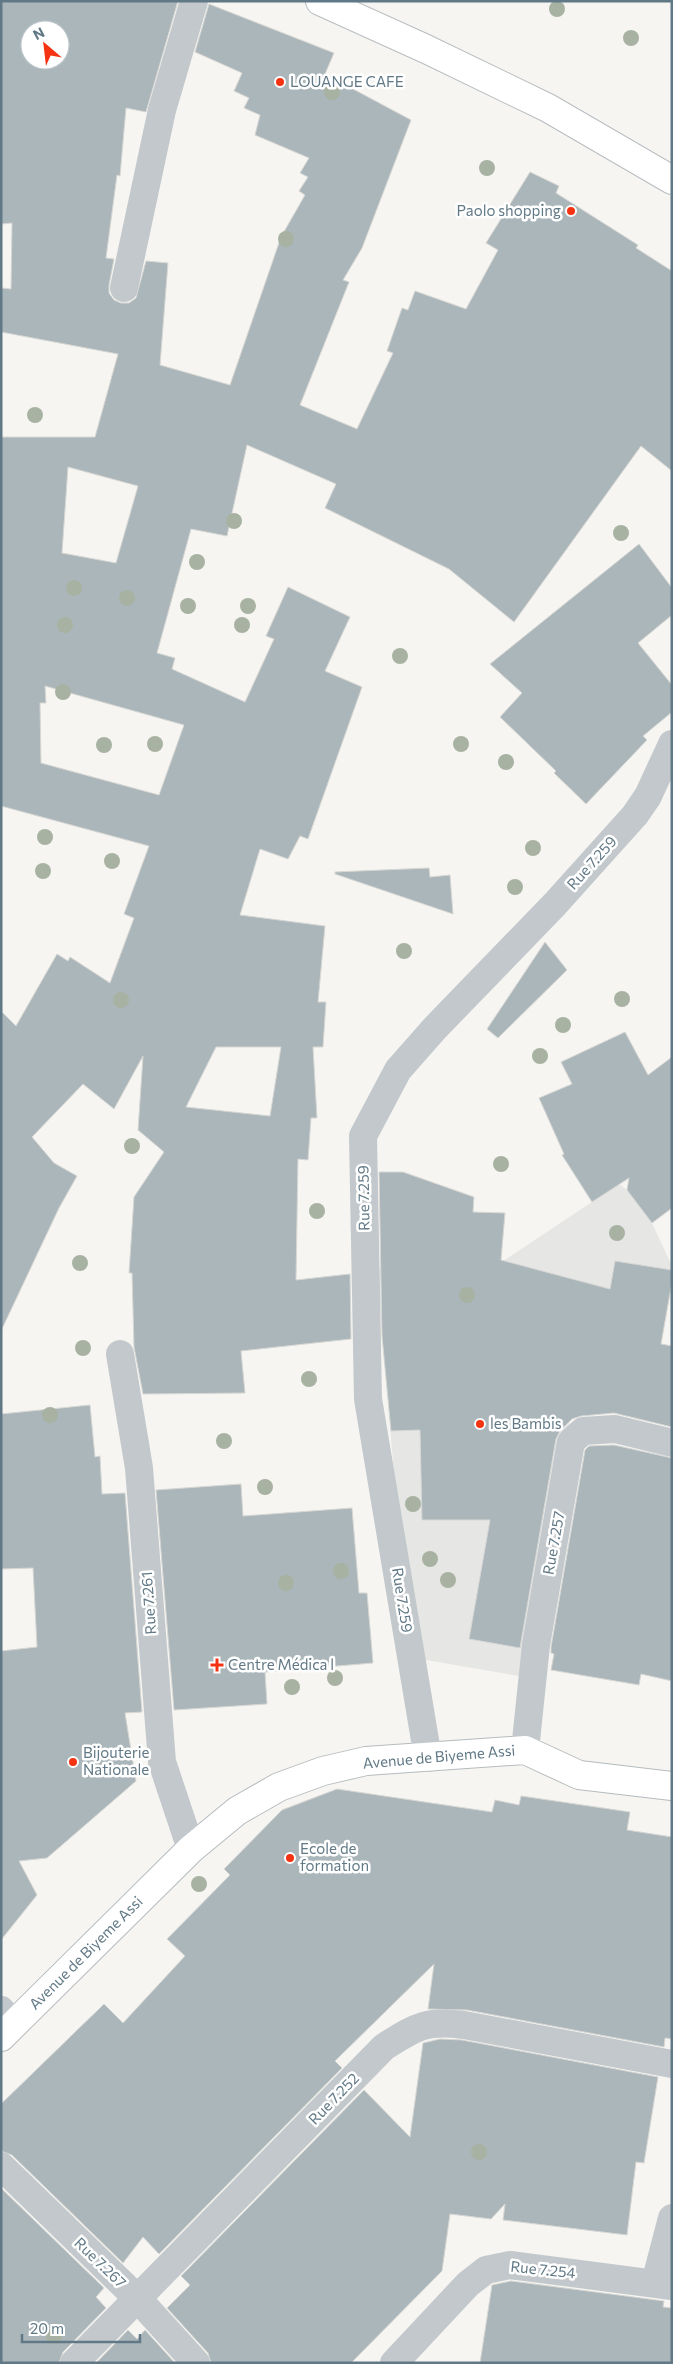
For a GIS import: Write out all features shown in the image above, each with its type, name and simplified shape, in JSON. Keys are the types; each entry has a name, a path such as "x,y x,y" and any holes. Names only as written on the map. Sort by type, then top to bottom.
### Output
{"main road":[{"path":"320,1 426,49 548,108 672,180"},
{"name":"Avenue de Biyeme Assi","path":"5,2024 191,1849 237,1811 279,1787 323,1771 366,1761 525,1750 579,1775 672,1786"}],"street":[{"path":"124,288 162,110 194,1"},
{"name":"Rue 7.259","path":"428,1758 368,1400 363,1136 398,1070 435,1028 555,904 635,815 648,796 672,744"},
{"name":"Rue 7.261","path":"120,1354 139,1468 162,1762 191,1849"},
{"name":"Rue 7.257","path":"525,1750 536,1646 571,1442 584,1431 615,1429 672,1443"},
{"name":"Rue 7.252","path":"74,2363 138,2300 384,2047 414,2028 440,2022 464,2025 672,2064"},
{"name":"Rue 7.267","path":"1,2166 138,2300 196,2363"},
{"path":"663,2285 672,2218"},
{"name":"Rue 7.254","path":"394,2363 468,2284 486,2270 510,2265 663,2285"}],"shaded area":[{"name":"les Bambis","path":"619,1184 627,1190 652,1223 672,1266 672,1282 590,1408 572,1407 524,1677 409,1657 381,1316 375,1270 465,1269 503,1261"}],"building":[{"path":"1,1 178,1 146,112 126,108 120,176 117,175 106,258 114,259 109,293 114,300 121,303 129,303 136,298 146,261 168,263 160,365 230,385 281,237 305,195 299,191 308,177 300,173 309,158 255,135 260,115 244,108 249,98 234,91 242,73 195,52 209,4 334,53 325,74 411,120 362,248 343,280 349,282 300,405 357,429 393,353 387,351 402,308 408,310 415,291 466,309 498,250 486,243 530,172 559,186 556,193 638,245 636,248 672,271 672,471 641,446 514,622 449,569 325,508 336,484 247,445 227,536 191,529 157,653 175,658 172,669 245,702 274,639 266,636 288,587 350,617 325,671 362,687 308,839 300,836 288,859 260,849 240,915 325,926 318,1002 326,1002 323,1047 313,1047 317,1118 311,1118 308,1160 298,1159 296,1280 350,1274 351,1339 241,1351 245,1393 143,1394 134,1347 132,1273 129,1273 134,1197 164,1152 138,1130 143,1056 114,1109 83,1084 32,1137 54,1163 77,1176 59,1208 1,1331 1,1011 16,1026 57,954 68,961 70,957 110,983 134,918 124,914 149,846 1,806 1,437 95,437 118,354 1,332 1,288 11,289 12,223 1,224","holes":["68,467 138,486 116,563 62,553","45,686 184,725 159,795 41,763 40,703 46,703","216,1047 281,1047 270,1116 186,1107"]},
{"path":"639,544 672,588 672,615 638,643 672,685 672,712 643,736 647,740 586,804 554,773 556,771 500,717 522,693 490,664"},
{"path":"429,868 430,877 450,875 453,914 335,874 335,872"},
{"path":"545,942 567,970 498,1038 487,1029"},
{"path":"625,1032 648,1075 672,1057 672,1208 652,1223 627,1190 629,1178 592,1202 562,1155 564,1154 539,1098 572,1084 561,1062"},
{"name":"les Bambis","path":"379,1172 403,1172 474,1197 473,1212 505,1213 501,1260 610,1289 615,1261 672,1270 672,1282 661,1344 672,1346 672,1427 614,1413 581,1416 572,1419 560,1431 556,1439 520,1648 469,1639 490,1520 422,1520 420,1430 391,1431 382,1336"},
{"path":"90,1405 95,1457 100,1456 102,1494 125,1493 142,1712 125,1713 136,1781 47,1858 19,1861 37,1895 1,1940 1,1651 37,1647 33,1568 1,1569 1,1414"},
{"path":"614,1445 672,1458 672,1681 641,1674 639,1685 551,1670 554,1654 551,1653 551,1647 585,1450 589,1446"},
{"path":"241,1484 243,1516 352,1508 359,1593 367,1593 373,1663 265,1672 267,1704 174,1710 156,1490"},
{"path":"337,1789 492,1812 495,1800 519,1805 521,1796 630,1812 627,1830 672,1837 672,2039 665,2038 664,2047 467,2010 428,2009 434,1964 335,2061 342,2068 159,2254 143,2237 123,2263 12,2155 1,2151 1,2104 104,2004 123,2023 185,1956 167,1939 230,1875 224,1869 282,1810"},
{"path":"440,2039 462,2040 658,2077 644,2163 636,2162 627,2235 503,2220 505,2204 491,2219 450,2214 442,2271 351,2363 211,2363 208,2353 167,2308 190,2285 181,2276 364,2090 410,2137 423,2043"},
{"path":"1,2188 104,2288 96,2297 106,2308 63,2352 59,2363 1,2363"},
{"path":"511,2281 664,2301 663,2307 672,2308 672,2363 480,2363 492,2285"},
{"path":"128,2330 137,2339 145,2330 175,2363 96,2363"}],"place":[{"name":"LOUANGE CAFE","path":"280,82"},
{"name":"Paolo shopping","path":"571,211"},
{"name":"les Bambis","path":"480,1424"},
{"name":"Centre Médica l","path":"217,1665"},
{"name":"Bijouterie Nationale","path":"73,1762"},
{"name":"Ecole de formation","path":"290,1858"}]}
